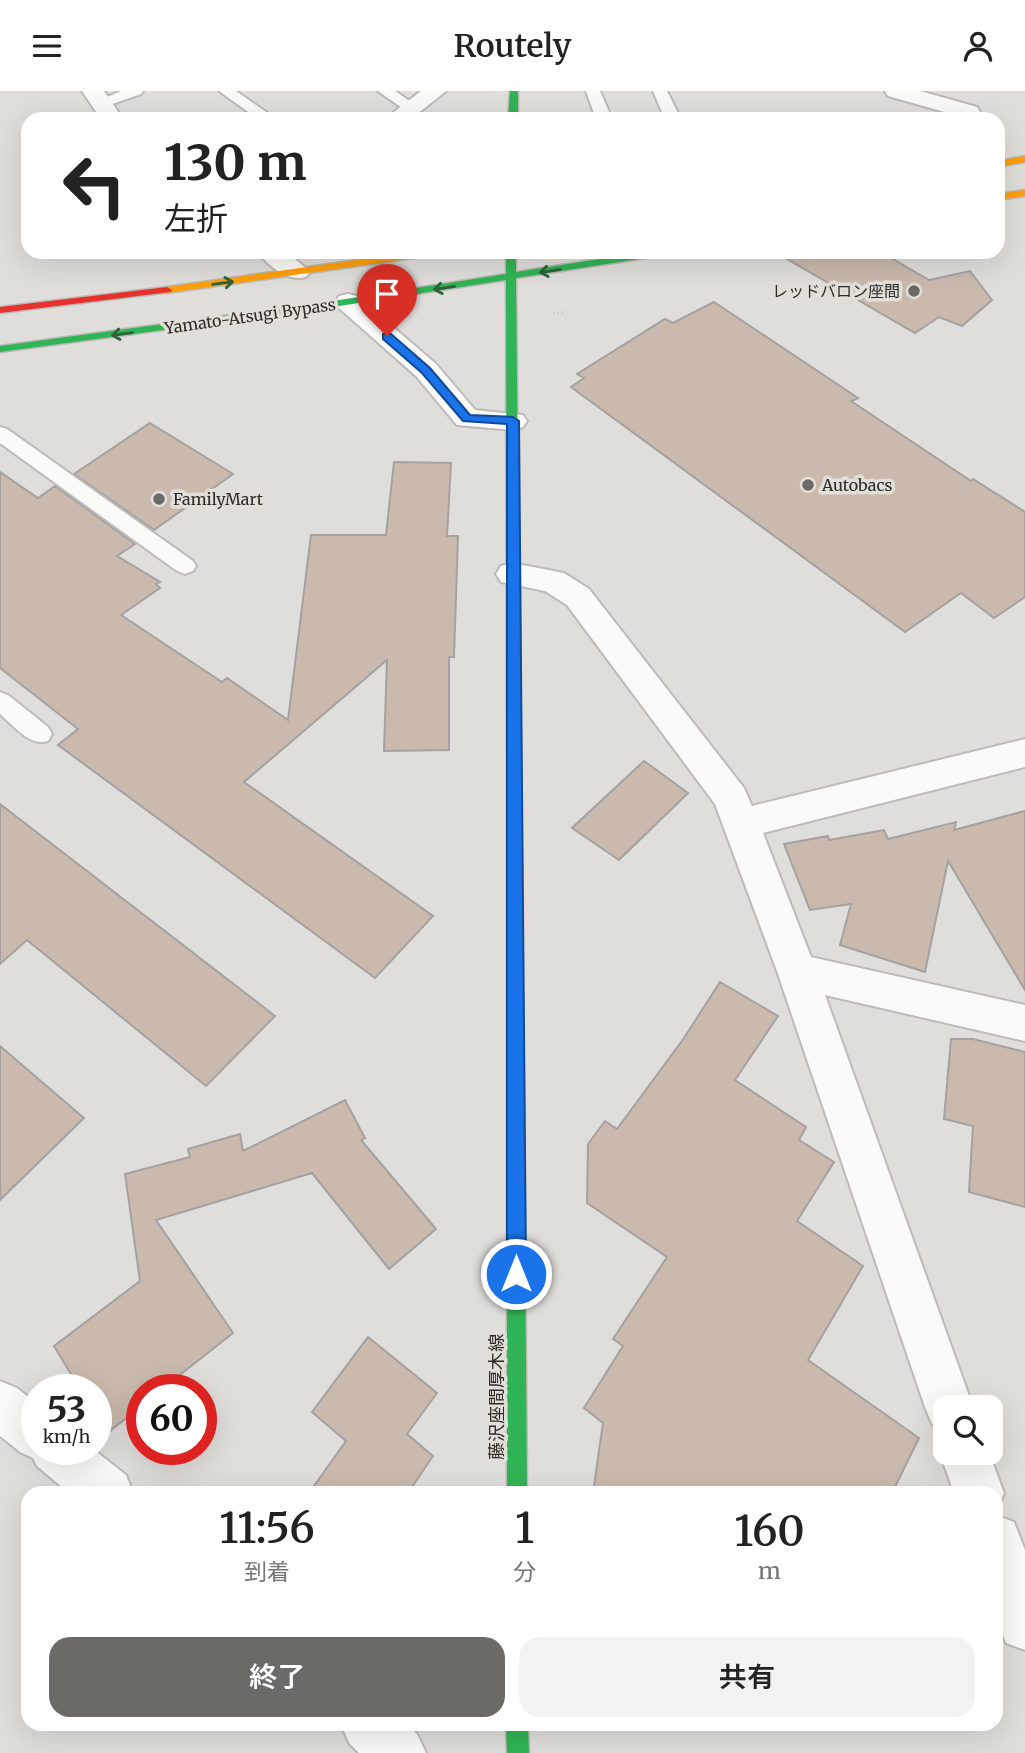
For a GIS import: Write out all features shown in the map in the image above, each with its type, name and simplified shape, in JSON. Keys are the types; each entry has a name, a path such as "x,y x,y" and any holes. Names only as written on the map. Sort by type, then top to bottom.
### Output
{"main road":[{"path":"513,112 514,91"},
{"path":"1005,163 1025,159"},
{"path":"1005,196 1025,193"},
{"path":"0,310 156,292 387,259"},
{"name":"藤沢座間厚木線","path":"511,259 517,1486"},
{"name":"Yamato-Atsugi Bypass","path":"0,349 348,302 622,259"},
{"path":"517,1731 518,1753"}],"street":[{"path":"404,112 435,91"},
{"path":"896,91 972,110"},
{"path":"280,259 297,272"},
{"path":"348,302 426,370 467,419 513,421"},
{"path":"512,574 553,581 578,597 731,798 797,971 945,1395"},
{"path":"740,824 1025,753"},
{"path":"797,971 1025,1023"},
{"path":"0,1405 21,1422"},
{"path":"74,1465 99,1486"},
{"path":"969,1465 977,1486"},
{"path":"1003,1560 1025,1624"},
{"path":"375,1731 398,1753"}],"lane":[{"path":"102,104 136,91"},
{"path":"226,91 258,112"},
{"path":"385,91 402,112"},
{"path":"593,91 601,112"},
{"path":"660,91 670,112"},
{"path":"0,433 185,566"},
{"path":"0,701 40,734"}],"building":[{"name":"レッドバロン座間","path":"787,259 893,259 929,280 970,271 992,300 962,326 939,317 915,333"},
{"path":"714,302 858,398 851,401 971,481 973,479 1025,512 1025,597 994,618 961,593 905,632 571,387 584,378 577,374 665,319 673,323"},
{"name":"FamilyMart","path":"150,423 233,474 154,530 74,474"},
{"path":"394,462 451,463 447,536 458,536 454,657 449,657 449,750 384,751 387,660 244,782 433,916 375,978 58,745 78,729 0,668 0,472 38,498 55,486 135,544 117,556 160,582 156,584 160,588 121,615 222,682 227,678 288,720 311,535 386,535"},
{"path":"644,761 688,793 619,860 572,828"},
{"path":"0,804 275,1016 206,1086 27,940 0,964"},
{"path":"1025,811 1025,990 948,861 925,972 840,945 851,904 810,910 784,844 828,836 829,840 884,830 888,839 956,822 954,830"},
{"path":"720,982 778,1016 735,1080 806,1127 799,1140 834,1162 797,1221 863,1266 808,1360 919,1438 895,1486 594,1486 603,1423 584,1408 623,1346 613,1339 667,1257 587,1203 588,1144 605,1121 617,1129 684,1038"},
{"path":"951,1039 973,1039 1025,1052 1025,1207 969,1192 973,1126 944,1119"},
{"path":"0,1046 84,1118 0,1200"},
{"path":"345,1100 365,1138 361,1140 436,1229 389,1269 312,1173 156,1220 233,1333 181,1374 126,1374 126,1418 112,1429 112,1374 71,1374 54,1346 140,1281 125,1174 190,1157 188,1149 240,1134 243,1151"},
{"path":"368,1337 437,1393 407,1434 433,1456 413,1486 314,1486 346,1441 312,1412"}],"traffic: fast":[{"path":"513,112 514,91"},
{"path":"511,259 514,780"},
{"path":"0,349 333,304 620,259"},
{"path":"516,1238 517,1486"},
{"path":"517,1731 518,1753"}],"traffic: slow":[{"path":"1005,163 1025,159"},
{"path":"1005,196 1025,193"},
{"path":"167,290 386,259"},
{"path":"514,780 516,1238"}],"traffic: jam":[{"path":"0,310 167,290"}],"place":[{"name":"レッドバロン座間","path":"914,291"},
{"name":"Autobacs","path":"808,485"},
{"name":"FamilyMart","path":"159,499"}],"route":[{"path":"387,336 426,370 467,419 513,421 516,1274"}]}
